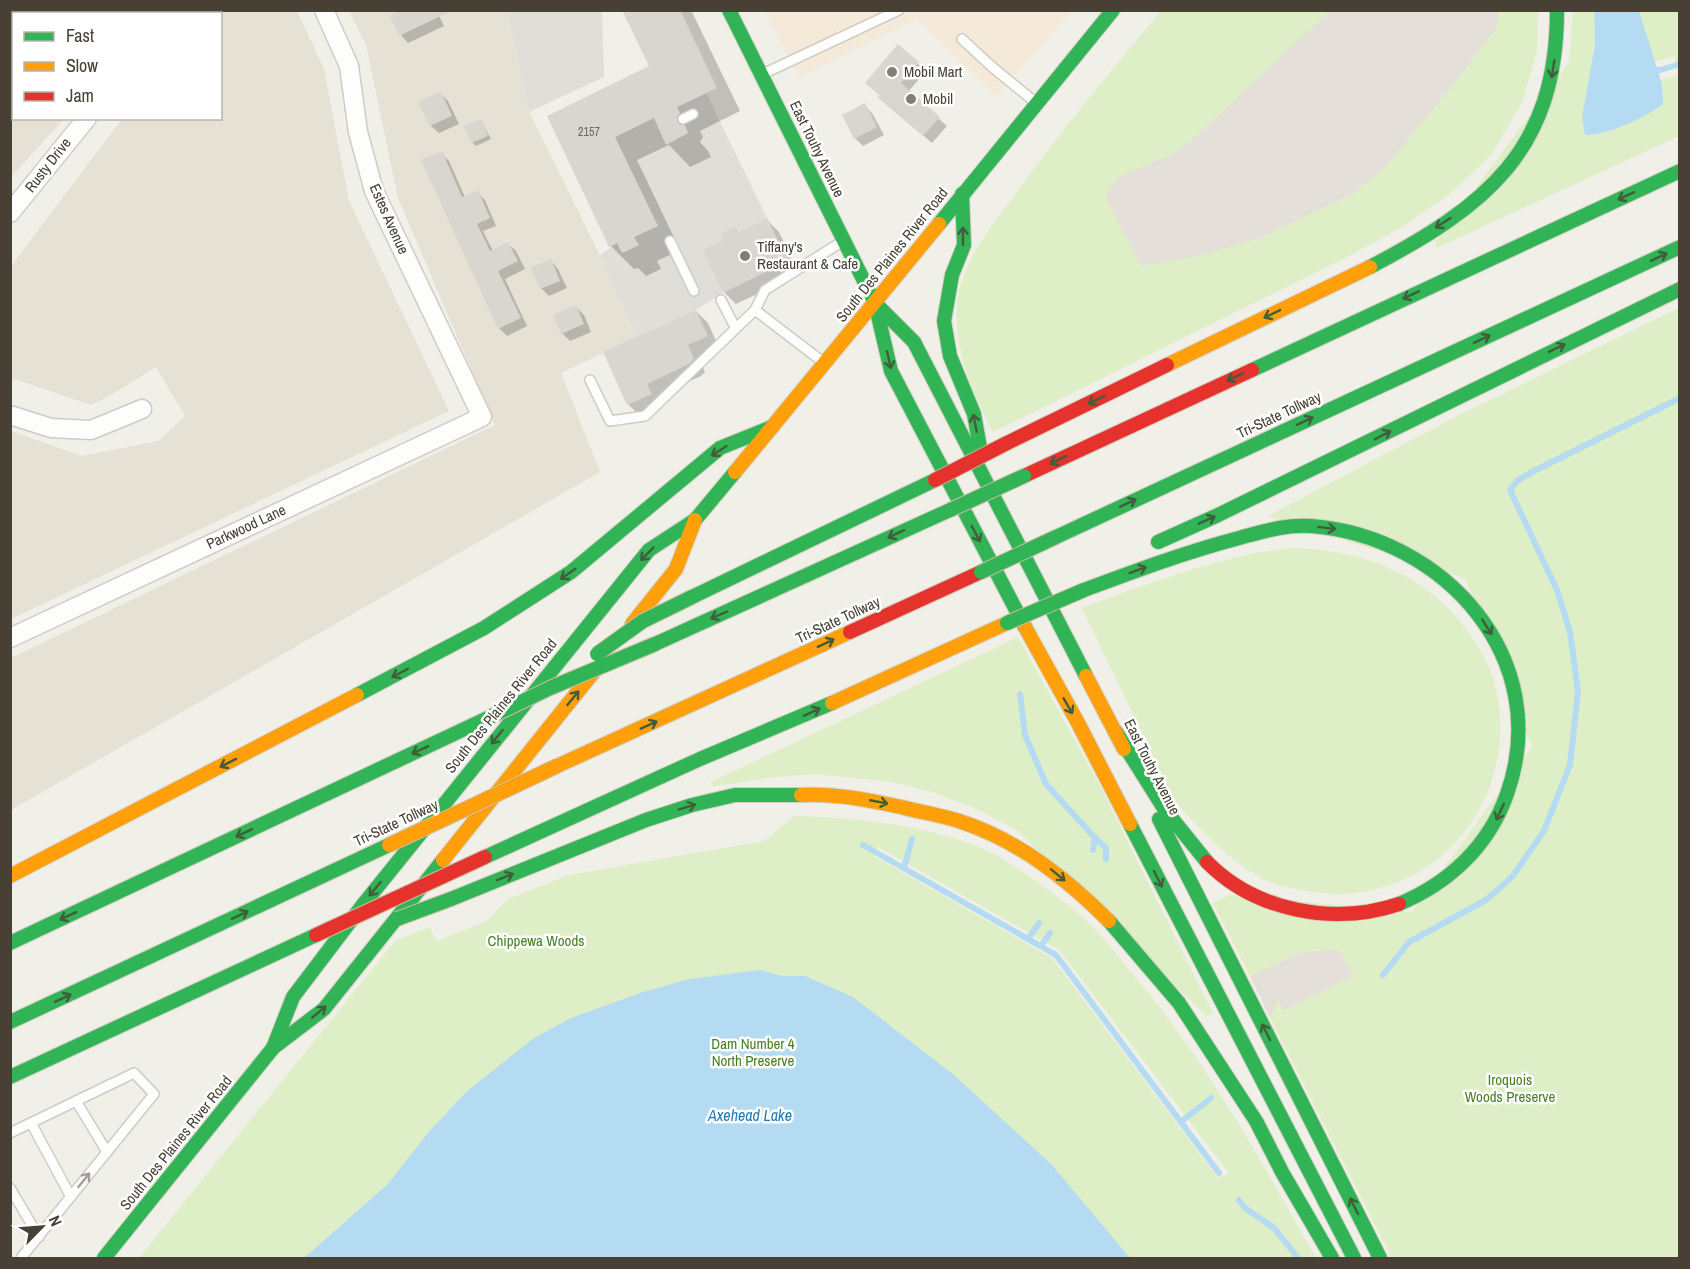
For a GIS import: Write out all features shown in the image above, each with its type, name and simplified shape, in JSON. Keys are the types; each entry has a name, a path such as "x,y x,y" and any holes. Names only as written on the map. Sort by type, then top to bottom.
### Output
{"main road":[{"name":"East Touhy Avenue","path":"729,10 875,303 891,370 1045,665 1078,723 1354,1258"},
{"name":"South Des Plaines River Road","path":"273,1048 293,997 362,906 649,550 695,520 962,194 1038,105 1113,10"},
{"path":"550,688 643,621 1393,255 1461,211 1516,159 1530,134 1545,101 1553,73 1557,10"},
{"path":"10,943 550,688 655,644 950,510 1680,171"},
{"path":"962,194 964,245 952,275 944,321 950,356 974,414 986,480"},
{"name":"Tri-State Tollway","path":"10,1023 389,844 1680,247"},
{"path":"1142,550 1237,506 1680,289"},
{"name":"East Touhy Avenue","path":"875,303 914,342 1116,732 1380,1258"},
{"path":"10,876 484,628 571,572 720,448 772,427"},
{"name":"South Des Plaines River Road","path":"104,1258 273,1048 324,1009 669,579 676,569 695,520"},
{"path":"10,1077 700,759 790,708 1004,618 1083,581 1281,528 1310,526 1365,534 1421,561 1442,575 1477,612 1507,661 1518,702 1519,753 1505,800 1491,831 1468,860 1438,885 1409,901 1377,912 1345,914 1299,911 1247,893 1228,881 1206,860 1170,816 1116,732"},
{"path":"156,1011 451,899 646,820 692,805 735,795 813,794 854,797 957,820 981,829 1029,855 1081,894 1110,922 1179,1003 1256,1121 1282,1172 1332,1258"}],"street":[{"name":"Estes Avenue","path":"324,10 349,66 358,132 374,191 482,417"},
{"name":"Rusty Drive","path":"10,213 85,120"},
{"path":"10,414 51,428 91,430 142,409"},
{"name":"Parkwood Lane","path":"10,638 482,417"}],"lane":[{"path":"761,74 899,10"},
{"path":"962,39 1038,105"},
{"path":"683,119 693,114"},
{"path":"590,380 610,422 645,416 755,310 765,291 844,240"},
{"path":"670,241 694,291"},
{"path":"721,300 735,327"},
{"path":"755,310 825,363"},
{"path":"10,1133 134,1073 154,1094 21,1258"},
{"path":"76,1101 106,1152"},
{"path":"31,1123 71,1197"},
{"path":"10,1188 39,1237"}],"shaded area":[{"path":"11,10 163,11 12,12 12,120 63,120 11,177"},
{"path":"220,10 297,11 324,69 349,201 449,411 11,619 11,431 82,456 158,441 185,416 156,367 91,405 11,378 11,266 121,120 222,120 222,12 218,12"},
{"path":"349,11 507,11 529,112 600,255 637,337 561,373 600,472 11,810 11,658 495,425 398,198 366,45"},
{"path":"507,11 602,11 604,77 529,112"},
{"path":"764,11 1072,11 996,96 917,19 799,78"},
{"path":"1209,11 1500,11 1480,107 1378,210 1012,381 1005,247"},
{"path":"706,93 767,218 737,233 734,227 720,233 723,240 702,250 723,293 696,310 637,337 600,255 617,243 622,253 638,246 634,237 657,226 615,137 654,118 666,144 688,133 677,107"},
{"path":"1339,949 1353,976 1270,1018 1250,976 1302,952"}],"green space":[{"path":"1161,11 1330,11 1181,150 1119,177 1105,196 1141,266 1202,255 1263,237 1354,193 1386,166 1444,96 1496,29 1500,11 1538,11 1537,51 1522,102 1492,154 1451,193 1402,227 1349,256 993,432 966,372 959,340 957,307 964,275 987,232 1034,169"},
{"path":"1573,11 1594,11 1595,45 1582,117 1585,135 1596,134 1617,124 1662,84 1661,80 1679,75 1679,136 1437,248 1435,243 1569,62"},
{"path":"1639,11 1679,11 1679,75 1674,56 1654,62"},
{"name":"Iroquois Woods Preserve","path":"1679,308 1679,1258 1392,1258 1270,1018 1278,1000 1283,1011 1353,976 1339,949 1302,952 1250,976 1213,903 1228,895 1412,912 1532,747 1465,578 1268,516 1461,414"},
{"path":"1290,548 1337,552 1359,557 1381,564 1421,586 1439,600 1467,630 1492,676 1499,707 1500,738 1495,768 1485,797 1470,824 1450,848 1426,867 1398,882 1377,889 1334,894 1283,886 1256,875 1213,842 1176,802 1168,790 1082,608 1211,564"},
{"path":"1018,637 1099,784 1213,1013 1206,1016 1017,830 975,808 935,793 898,783 813,774 766,778 712,787 711,782"},
{"name":"Dam Number 4 North Preserve","path":"795,816 886,823 930,832 984,849 1014,866 1051,892 1088,922 1104,939 1189,1048 1234,1116 1316,1258 139,1258 396,940 429,927 437,941 485,922 509,899 569,875 764,841","holes":["878,847 1059,950 1229,1173 1218,1178 1052,958 874,856"]}],"water":[{"path":"1594,11 1639,11 1662,84 1663,104 1626,125 1585,135 1582,117 1595,45"},
{"name":"Axehead Lake","path":"760,970 781,976 805,976 853,997 954,1075 1051,1164 1130,1258 304,1258 387,1185 428,1133 466,1092 534,1038 571,1018 643,992 690,979"}],"building":[{"path":"400,10 453,10 399,36 390,16"},
{"path":"622,10 680,10 717,88 677,107 680,113 677,121 680,125 685,125 688,133 666,145 654,118 615,137 658,226 634,237 639,245 622,253 617,243 609,247 547,116 649,66"},
{"path":"898,44 919,62 901,83 940,117 923,136 877,97 880,96 865,83"},
{"path":"441,91 452,116 430,126 418,102"},
{"path":"865,103 877,127 854,139 842,115"},
{"path":"481,119 488,136 471,143 464,126"},
{"path":"442,151 462,197 478,190 490,218 477,224 490,251 508,242 518,261 498,271 521,318 498,329 421,160"},
{"name":"Tiffany's Restaurant & Cafe","path":"767,218 788,261 723,293 702,250 723,240 720,233 734,227 737,233"},
{"path":"551,259 560,281 540,289 531,268"},
{"path":"576,305 584,324 561,334 553,315"},
{"path":"696,310 708,336 688,345 694,359 689,364 647,384 652,394 627,405 603,352"}],"waterway":[{"path":"1651,69 1660,70 1680,64"},
{"path":"1383,975 1409,942 1486,900 1512,877 1544,831 1570,765 1578,691 1570,632 1557,590 1510,490 1517,481 1530,473 1680,398"},
{"path":"1020,694 1025,735 1046,784 1095,838 1093,850"},
{"path":"1095,838 1106,848 1106,859"},
{"path":"904,868 912,839"},
{"path":"863,845 1056,955 1219,1173"},
{"path":"1028,939 1039,923"},
{"path":"1041,946 1050,933"},
{"path":"1182,1121 1211,1098"},
{"path":"1239,1200 1245,1208 1274,1228 1298,1258"}],"traffic: fast":[{"path":"729,10 875,303 891,371 1025,627"},
{"path":"939,224 1113,10"},
{"path":"1370,267 1448,221 1480,196 1507,168 1528,137 1544,101 1554,59 1557,10"},
{"path":"1252,370 1680,171"},
{"path":"962,194 964,245 952,275 944,321 950,356 974,414 981,453"},
{"path":"1056,537 1680,247"},
{"path":"1158,542 1216,516 1680,289"},
{"path":"875,303 914,342 1086,676"},
{"path":"357,695 484,628 571,572 720,448 772,427"},
{"path":"273,1048 293,997 362,906 649,550 695,520 735,472"},
{"path":"950,510 1024,476"},
{"path":"692,597 935,480"},
{"path":"655,644 950,510"},
{"path":"1084,590 1219,543 1292,526 1311,526 1360,535 1404,553 1444,580 1477,613 1501,653 1515,697 1518,744 1507,794 1490,830 1465,861 1450,874 1399,904"},
{"path":"981,572 1056,537"},
{"path":"1007,623 1084,590"},
{"path":"597,654 643,621 692,597"},
{"path":"492,716 550,688 655,644"},
{"path":"485,857 700,759 832,703"},
{"path":"10,943 492,716"},
{"path":"1116,732 1165,810 1207,862"},
{"path":"451,899 646,820 692,805 735,795 801,795"},
{"path":"1159,819 1380,1258"},
{"path":"1130,824 1354,1258"},
{"path":"10,1022 389,845"},
{"path":"104,1258 273,1048 324,1009 443,860"},
{"path":"397,919 451,899"},
{"path":"1109,921 1179,1003 1256,1121 1282,1172 1332,1258"},
{"path":"10,1077 316,935"}],"traffic: slow":[{"path":"735,472 939,224"},
{"path":"1167,365 1370,267"},
{"path":"632,624 676,569 695,520"},
{"path":"832,703 1007,623"},
{"path":"1025,627 1130,824"},
{"path":"557,766 850,632"},
{"path":"443,860 596,669"},
{"path":"1086,676 1124,749"},
{"path":"10,876 357,695"},
{"path":"389,845 557,766"},
{"path":"801,795 839,796 876,802 945,817 981,829 1040,862 1076,890 1109,921"}],"traffic: jam":[{"path":"1007,443 1167,365"},
{"path":"1024,476 1252,370"},
{"path":"935,480 1007,443"},
{"path":"850,632 981,572"},
{"path":"316,935 485,857"},
{"path":"1207,862 1226,879 1248,892 1272,903 1297,910 1348,914 1374,911 1399,904"}],"place":[{"name":"Mobil Mart","path":"892,72"},
{"name":"Mobil","path":"911,99"},
{"name":"Tiffany's Restaurant & Cafe","path":"745,256"}],"park label":[{"name":"Chippewa Woods","path":"536,941"}]}
